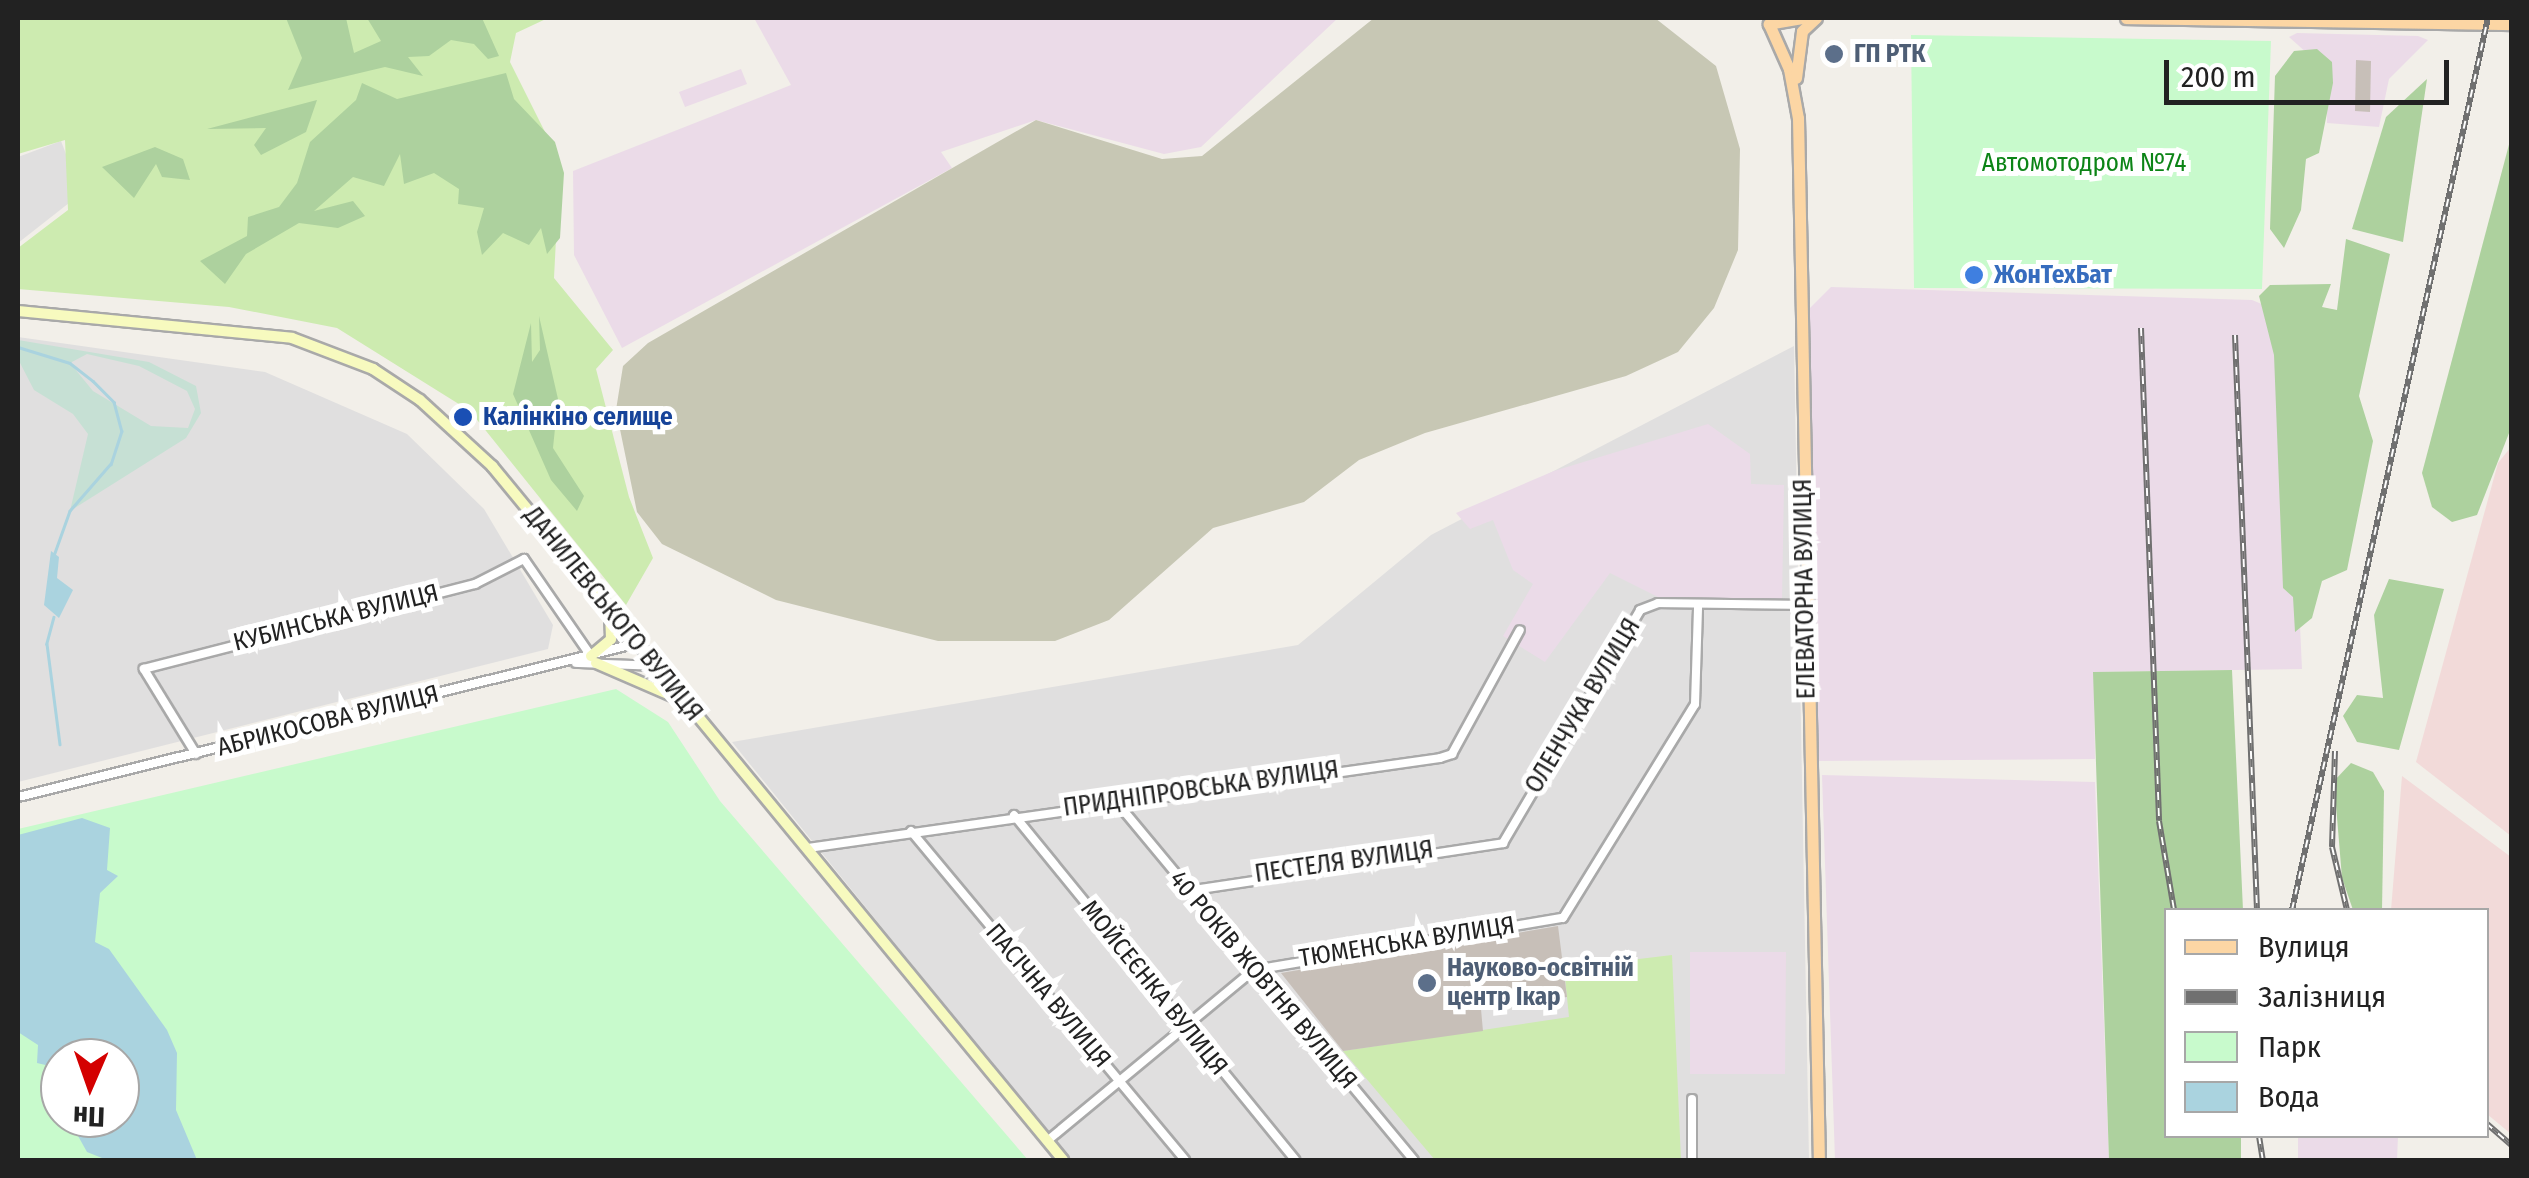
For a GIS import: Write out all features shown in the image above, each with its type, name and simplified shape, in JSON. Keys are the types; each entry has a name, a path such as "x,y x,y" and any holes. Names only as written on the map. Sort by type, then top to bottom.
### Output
{"main road":[{"path":"1766,21 1802,18"},
{"path":"1796,93 1801,37 1816,18"},
{"path":"2126,18 2512,24"},
{"name":"ЕЛЕВАТОРНА ВУЛИЦЯ","path":"1766,21 1796,93 1819,1160"}],"street":[{"name":"ДАНИЛЕВСЬКОГО ВУЛИЦЯ","path":"18,311 292,338 373,369 472,446 1062,1160"},
{"name":"КУБИНСЬКА ВУЛИЦЯ","path":"196,754 144,669 475,584 524,559 594,660"},
{"name":"ОЛЕНЧУКА ВУЛИЦЯ","path":"1502,843 1640,610 1805,605"},
{"path":"594,660 611,639 608,606"},
{"name":"ТЮМЕНСЬКА ВУЛИЦЯ","path":"1047,1141 1182,1025 1254,970 1563,918 1695,704 1698,606"},
{"name":"ПРИДНІПРОВСЬКА ВУЛИЦЯ","path":"808,848 1114,799 1337,770 1383,772 1452,754 1520,630"},
{"path":"594,660 638,643"},
{"path":"594,660 656,666"},
{"path":"594,660 658,684 690,707"},
{"name":"АБРИКОСОВА ВУЛИЦЯ","path":"18,798 557,664 594,660"},
{"name":"40 РОКІВ ЖОВТНЯ ВУЛИЦЯ","path":"1114,799 1414,1160"},
{"name":"МОЙСЕЄНКА ВУЛИЦЯ","path":"1014,815 1295,1160"},
{"name":"ПАСІЧНА ВУЛИЦЯ","path":"911,832 1185,1160"},
{"name":"ПЕСТЕЛЯ ВУЛИЦЯ","path":"1187,890 1502,843"},
{"path":"1692,1099 1692,1160"}],"shaded area":[{"path":"754,18 1338,18 1201,147 1164,154 1036,120 941,152 952,168 622,348 574,255 573,171 791,85"},
{"path":"1374,18 1655,18 1716,66 1740,149 1738,250 1714,308 1678,352 1626,376 1425,433 1359,460 1304,502 1213,528 1109,620 1055,641 938,641 776,600 662,544 637,512 616,410 623,366 648,343 1036,120 1162,159 1202,156"},
{"path":"2297,33 2418,36 2428,40 2389,79 2379,127 2327,123 2327,97 2308,54 2289,37"},
{"path":"741,69 747,84 685,107 679,92"},
{"path":"61,141 77,183 69,203 18,243 18,157"},
{"path":"1831,287 2252,300 2269,307 2286,321 2302,669 2094,672 2095,759 1814,761 1808,310"},
{"path":"18,337 265,372 407,434 484,509 553,625 548,649 18,782"},
{"path":"18,340 149,362 196,386 201,413 186,438 70,511 88,434 73,414 34,390 18,359","holes":["87,354 139,366 187,391 195,409 188,428 151,426 93,391 70,363"]},
{"path":"1794,346 1809,1160 1070,1160 732,742 1298,645 1431,535"},
{"path":"1708,424 1750,454 1751,484 1784,485 1782,600 1668,602 1610,573 1545,662 1503,636 1533,584 1513,570 1493,520 1470,529 1456,513 1554,471"},
{"path":"2511,447 2512,836 2416,762 2498,463"},
{"path":"1822,775 2095,782 2109,1160 1835,1160"},
{"path":"2402,776 2511,857 2511,1134 2489,1116 2489,908 2391,908"},
{"path":"1690,952 1786,952 1785,1074 1690,1074"},
{"path":"2298,1138 2398,1138 2397,1160 2298,1160"}],"green space":[{"path":"18,18 548,18 516,33 510,62 560,162 554,278 613,350 596,369 629,497 653,558 626,605 470,411 337,328 229,307 18,289 18,248 68,210 65,140 18,154"},
{"path":"286,18 346,18 354,53 381,41 367,18 482,18 499,56 488,59 474,44 451,40 429,56 408,57 423,76 385,67 288,90 302,58"},
{"name":"Автомотодром №74","path":"1911,35 2271,41 2262,289 1914,288"},
{"path":"2317,49 2332,62 2333,83 2319,153 2306,159 2301,210 2284,248 2270,229 2275,76 2294,51"},
{"path":"506,73 514,99 555,142 564,173 560,238 547,254 541,228 529,245 503,233 482,255 477,232 484,208 458,204 459,189 434,173 404,184 400,154 384,186 353,177 314,211 353,201 365,216 338,228 299,223 246,254 225,284 200,261 247,236 248,217 279,207 297,183 310,142 356,100 362,83 397,99"},
{"path":"2427,79 2403,242 2352,229 2386,117"},
{"path":"317,100 306,132 261,155 254,145 266,128 207,129"},
{"path":"2511,137 2511,428 2477,515 2452,522 2432,507 2422,473"},
{"path":"155,147 183,159 190,180 162,177 156,164 134,198 102,167"},
{"path":"2346,239 2390,254 2359,396 2373,441 2347,570 2322,581 2312,618 2295,632 2293,597 2283,588 2274,355 2259,296 2270,285 2331,284 2322,307 2337,310"},
{"path":"539,316 558,399 553,448 584,496 577,511 551,480 513,394 531,323 532,362 540,350"},
{"path":"2389,579 2444,589 2399,750 2357,742 2343,716 2357,695 2383,698 2374,615"},
{"path":"2232,670 2243,908 2164,908 2164,1138 2241,1138 2241,1160 2109,1160 2093,672"},
{"path":"616,689 668,722 720,801 1028,1160 18,1160 18,829"},
{"path":"2351,763 2373,772 2384,791 2382,908 2352,908 2342,878 2334,781"},
{"path":"1672,955 1681,1160 1435,1160 1343,1051 1569,1017 1564,968"}],"water":[{"path":"51,551 59,557 57,578 73,590 59,618 44,605"},
{"path":"82,818 110,828 107,870 118,876 100,893 95,942 109,949 167,1030 177,1053 176,1110 197,1160 107,1160 87,1152 79,1138 140,1138 140,1038 40,1038 40,1064 38,1045 18,1032 18,835"}],"building":[{"path":"2356,60 2371,61 2370,112 2355,111"},
{"name":"Науково-освітній центр Ікар","path":"1558,926 1567,997 1481,1009 1483,1031 1343,1051 1281,973"}],"waterway":[{"path":"18,347 70,363 93,381 114,402 122,431 111,464 70,511 54,556"},
{"path":"54,617 47,644 60,744"}],"railway":[{"path":"2292,908 2488,18"},
{"path":"2141,328 2159,821 2174,908"},
{"path":"2235,335 2257,908"},
{"path":"2335,751 2332,847 2347,908"},
{"path":"2489,1126 2512,1146"},
{"path":"2259,1138 2263,1160"}],"place":[{"name":"ГП РТК","path":"1834,54"},
{"name":"ЖонТехБат","path":"1974,275"},
{"name":"Калінкіно селище","path":"463,417"},
{"name":"Науково-освітній центр Ікар","path":"1427,983"}]}
